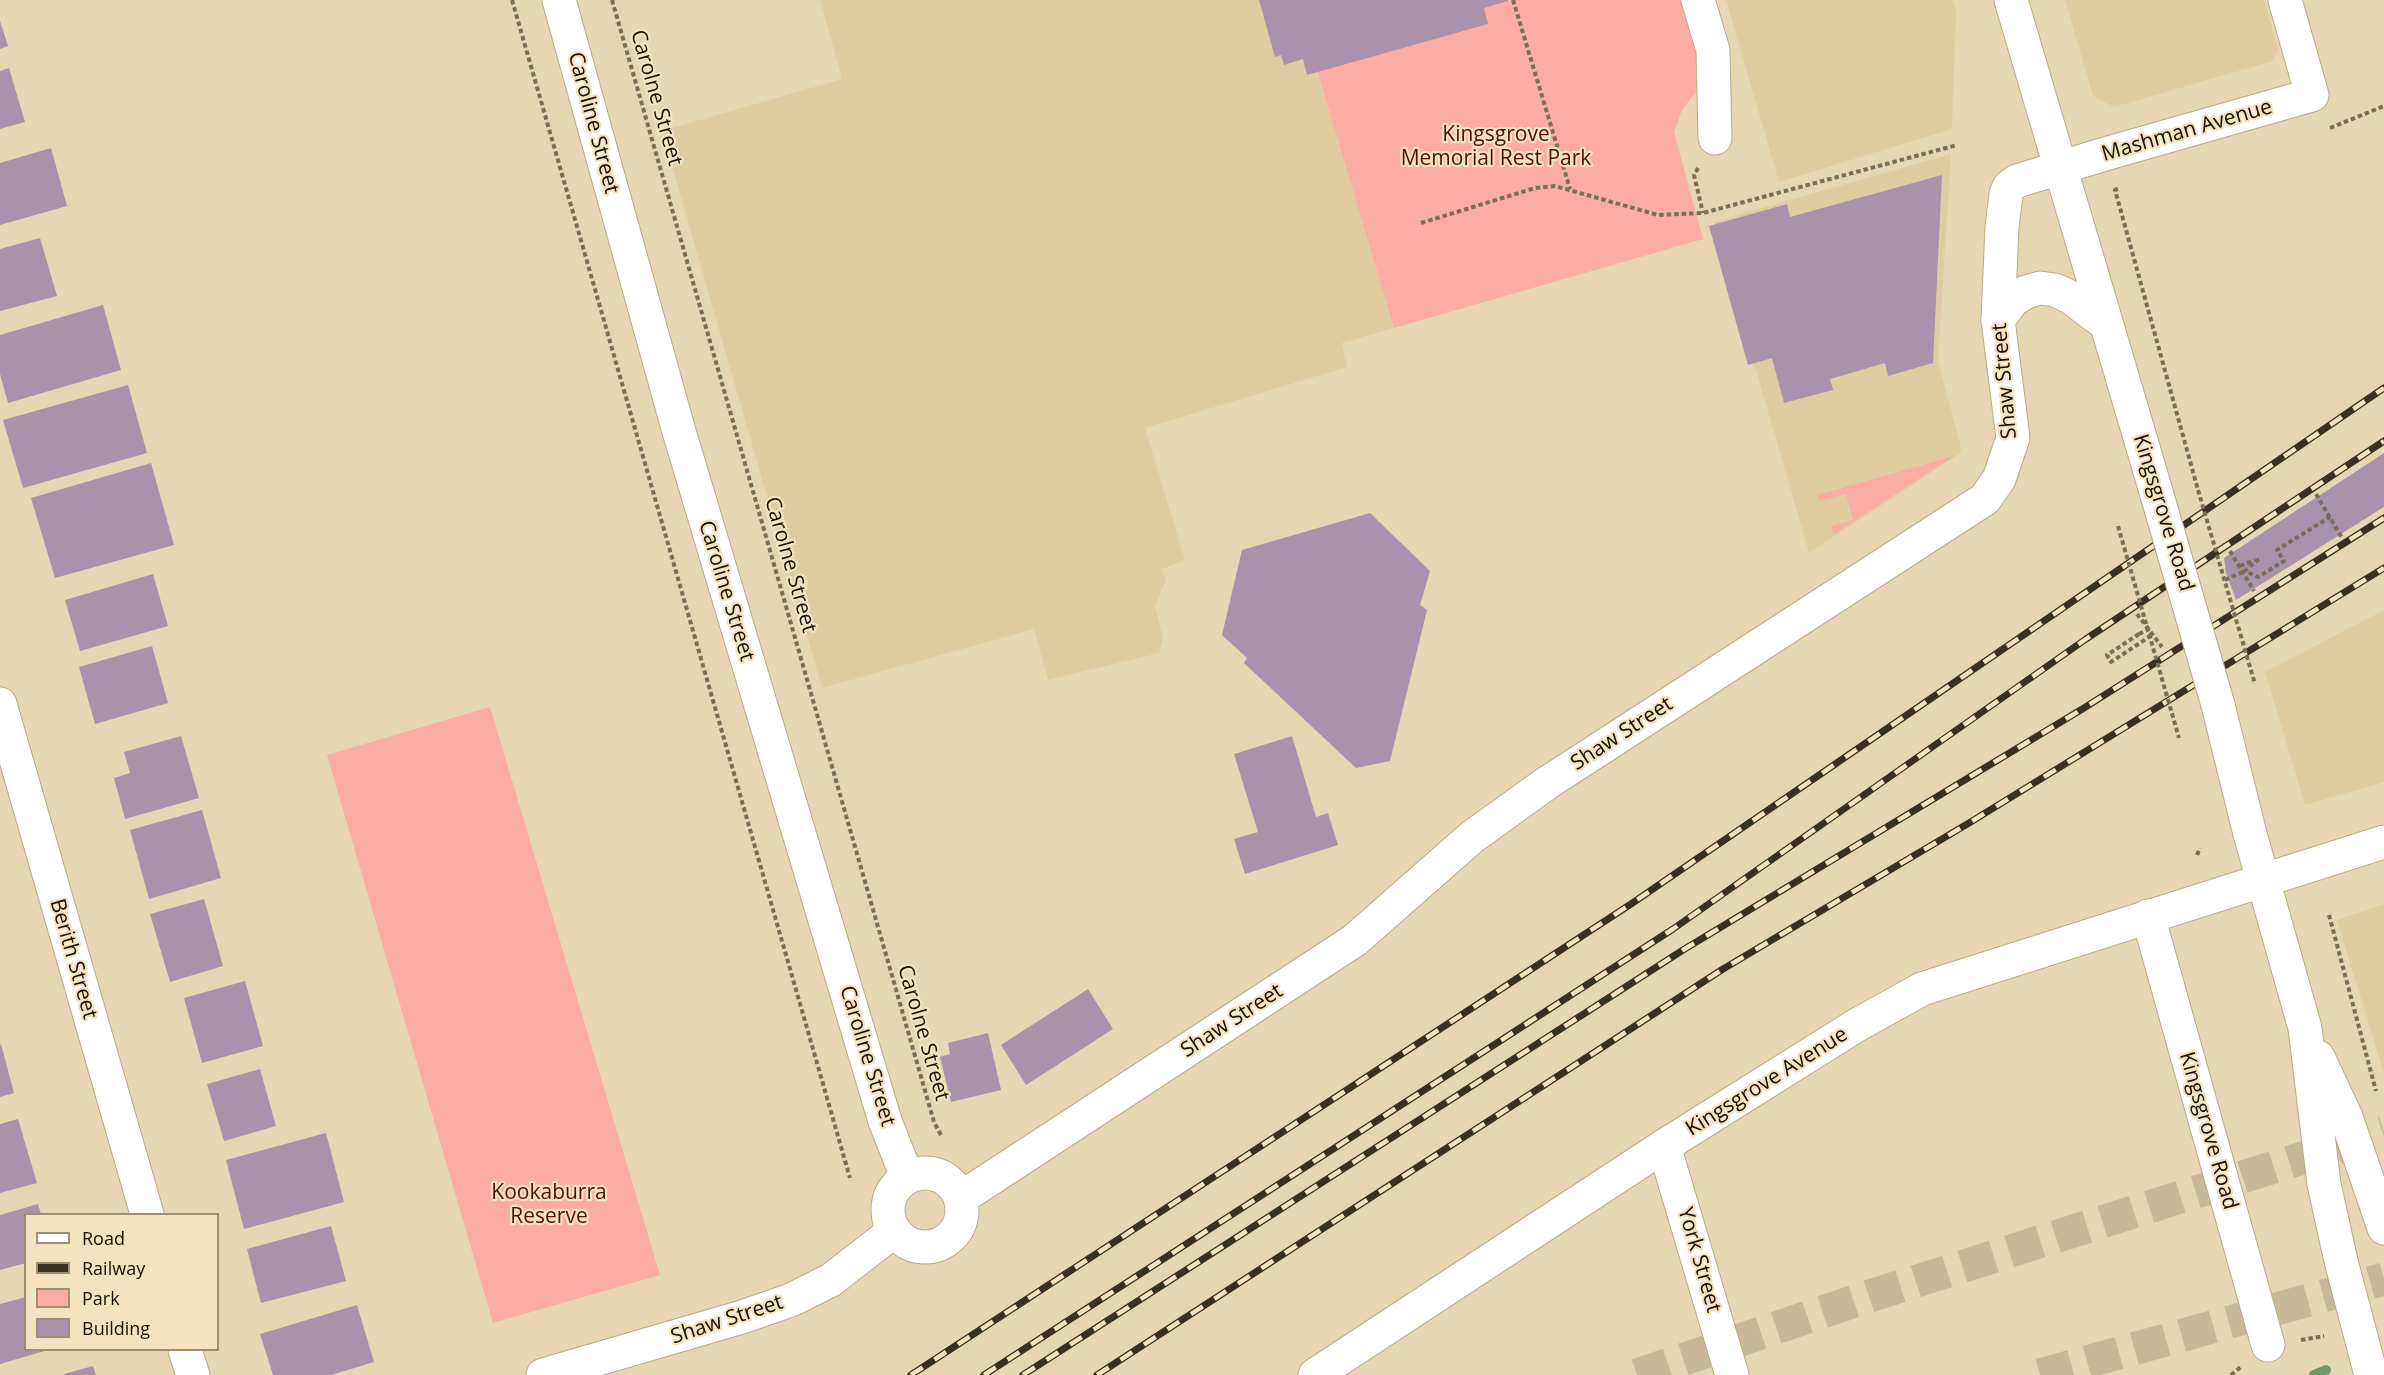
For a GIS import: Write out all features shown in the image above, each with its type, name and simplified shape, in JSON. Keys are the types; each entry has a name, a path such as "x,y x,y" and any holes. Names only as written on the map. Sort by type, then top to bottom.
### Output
{"street":[{"name":"Caroline Street","path":"559,0 681,440 885,1121 907,1177"},
{"path":"1698,0 1713,50 1715,138"},
{"name":"Kingsgrove Road","path":"2011,0 2218,705 2263,880 2305,1028 2346,1117 2384,1228"},
{"name":"Mashman Avenue","path":"2061,168 2312,95 2284,0"},
{"name":"Shaw Street","path":"961,1198 1355,940 1464,843 1538,790 1985,499 2002,473 2013,438 1998,320 2002,227 2006,194 2017,181 2061,168"},
{"path":"1998,320 2013,300 2026,292 2040,288 2070,297 2106,324"},
{"name":"Berith Street","path":"0,704 146,1213"},
{"name":"Kingsgrove Avenue","path":"1315,1375 1664,1146 1857,1025 1922,988 2384,842"},
{"name":"Kingsgrove Road","path":"2148,916 2268,1345"},
{"name":"Kingsgrove Road","path":"2305,1028 2324,1184 2340,1261 2372,1375"},
{"name":"York Street","path":"1664,1146 1732,1375"},
{"path":"928,1173 939,1175 948,1180 961,1198 963,1210 956,1232 937,1246 913,1245 894,1231 889,1220 889,1201 897,1185 907,1177 928,1173"},
{"name":"Shaw Street","path":"543,1375 791,1300 831,1280 894,1231"},
{"path":"185,1351 193,1375"}],"path":[{"name":"Caroline Street","path":"512,0 850,1178"},
{"name":"Carolne Street","path":"612,0 933,1122 942,1137"},
{"path":"1513,0 1569,189"},
{"path":"2349,122 2384,106"},
{"path":"1703,213 1694,175 1715,138"},
{"path":"1421,223 1535,188 1555,186 1658,215 1703,213 1958,145"},
{"path":"2115,190 2198,490 2255,684"},
{"path":"2316,494 2342,538"},
{"path":"2245,571 2258,577 2284,561 2277,550 2330,517"},
{"path":"2118,526 2178,738"},
{"path":"2230,551 2254,591"},
{"path":"2225,580 2245,571 2259,559 2240,566"},
{"path":"2137,615 2162,647"},
{"path":"2149,629 2107,655 2111,662 2152,635"},
{"path":"2197,855 2200,848"},
{"path":"2329,915 2378,1098"}],"shaded area":[{"path":"820,0 1482,0 1311,50 1394,328 1342,343 1347,367 1145,428 1185,560 1162,569 1166,580 1155,606 1163,639 1159,653 1048,680 1034,629 822,688 662,131 842,79"},
{"path":"1726,0 1953,0 1956,11 1952,129 1779,182"},
{"path":"2065,0 2264,0 2278,48 2273,61 2114,107 2093,96"},
{"path":"1951,154 1938,361 1962,452 1809,553 1713,222"},
{"path":"2384,610 2384,782 2305,805 2265,672"},
{"path":"2384,904 2384,1074 2337,920"}],"green space":[{"name":"Kingsgrove Memorial Rest Park","path":"1482,0 1682,0 1700,61 1698,89 1682,110 1674,132 1703,239 1394,328 1311,50"},
{"path":"1954,456 1834,534 1831,526 1853,520 1846,494 1819,501 1818,495"},
{"name":"Kookaburra Reserve","path":"490,707 660,1275 493,1323 327,755"}],"building":[{"path":"1259,0 1508,1 1484,8 1488,24 1307,75 1303,59 1284,65 1281,55 1275,57"},
{"path":"0,21 8,46 0,49"},
{"path":"9,68 25,122 0,129 0,71"},
{"path":"51,148 67,206 0,225 0,163"},
{"path":"1942,175 1933,363 1888,376 1885,363 1830,379 1833,390 1784,403 1772,358 1748,365 1709,226 1787,204 1790,217"},
{"path":"40,238 57,296 0,311 0,249"},
{"path":"103,305 121,370 8,403 0,374 0,335"},
{"path":"128,385 147,453 23,488 3,420"},
{"path":"2384,453 2384,507 2236,600 2226,573 2224,558"},
{"path":"151,463 174,545 55,578 31,498"},
{"path":"1370,513 1430,571 1420,605 1427,610 1390,761 1356,768 1244,663 1247,658 1222,635 1242,550"},
{"path":"153,574 168,626 80,651 65,600"},
{"path":"152,646 168,703 95,724 79,667"},
{"path":"181,736 199,798 125,819 114,778 130,773 124,752"},
{"path":"1292,736 1316,817 1328,813 1338,845 1245,874 1234,839 1258,832 1234,754"},
{"path":"202,810 221,878 149,899 130,830"},
{"path":"204,899 223,966 170,982 150,914"},
{"path":"245,981 263,1046 202,1063 184,998"},
{"path":"1088,989 1113,1029 1026,1085 1001,1045"},
{"path":"988,1033 1001,1090 951,1102 940,1057 950,1054 948,1043"},
{"path":"0,1045 14,1093 0,1097"},
{"path":"260,1069 276,1126 224,1141 207,1084"},
{"path":"18,1119 37,1183 0,1193 0,1124"},
{"path":"326,1133 344,1202 244,1229 226,1160"},
{"path":"38,1204 41,1213 24,1213 24,1264 0,1270 0,1215"},
{"path":"331,1226 346,1281 261,1303 247,1249"},
{"path":"24,1298 24,1351 45,1351 0,1364 0,1304"},
{"path":"357,1305 374,1362 331,1375 273,1375 260,1334"},
{"path":"93,1366 96,1375 64,1375 64,1374"}],"waterway":[{"path":"2314,1375 2326,1370"}],"tunnel":[{"path":"1637,1375 1873,1295 2384,1132"},
{"path":"2040,1375 2384,1279"}],"railway":[{"path":"911,1375 1631,904 2384,388"},
{"path":"984,1375 1673,929 2086,639 2384,441"},
{"path":"1023,1375 1683,950 2084,708 2384,518"},
{"path":"1097,1375 1723,969 1969,823 2384,568"}]}
